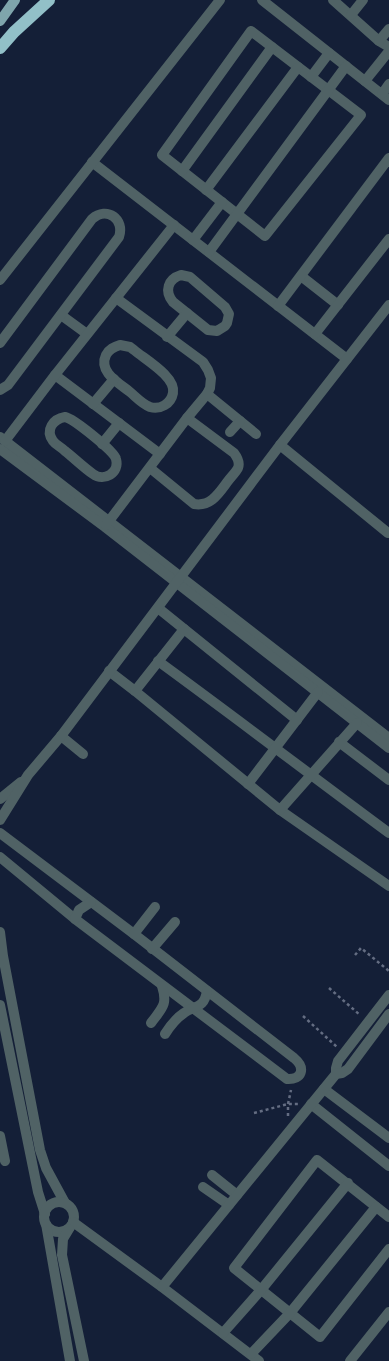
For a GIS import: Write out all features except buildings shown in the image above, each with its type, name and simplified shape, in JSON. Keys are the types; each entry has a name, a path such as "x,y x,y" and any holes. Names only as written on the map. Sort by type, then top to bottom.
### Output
{"highway":[{"path":"0,48 14,32 49,0"}],"main road":[{"path":"0,21 15,0"}],"lane":[{"path":"0,279 220,0"},
{"path":"262,0 385,97 389,84"},
{"path":"333,0 379,41 389,47"},
{"path":"351,15 363,0"},
{"path":"379,41 389,28"},
{"path":"252,31 272,47 360,115 265,236 162,155 252,31"},
{"path":"182,171 272,47"},
{"path":"365,81 389,51"},
{"path":"311,77 329,53"},
{"path":"209,252 346,66"},
{"path":"206,190 298,67"},
{"path":"278,306 389,158"},
{"path":"92,162 347,359"},
{"path":"193,240 222,202"},
{"path":"0,343 92,219 101,213 112,215 116,218 120,227 119,237 8,386 0,390"},
{"path":"174,225 2,442 179,580 389,738"},
{"path":"315,334 389,239"},
{"path":"181,275 190,277 225,307 229,314 229,319 221,329 213,331 208,330 187,313 173,302 168,293 168,288 172,280 181,275"},
{"path":"301,276 338,305"},
{"path":"107,524 187,418 207,394 210,388 211,378 203,362 116,298"},
{"path":"0,820 28,775 61,736 280,445 389,305"},
{"path":"167,337 187,313"},
{"path":"61,315 87,334"},
{"path":"116,346 125,346 134,350 167,376 173,386 172,396 166,405 160,407 149,407 114,379 106,370 104,365 105,356 116,346"},
{"path":"55,375 160,454"},
{"path":"93,404 114,379"},
{"path":"207,394 256,434"},
{"path":"65,417 70,418 102,444 114,454 116,468 110,476 101,478 92,474 55,443 50,435 51,426 57,419 65,417"},
{"path":"150,468 194,504 206,504 214,499 238,468 238,460 234,453 187,418"},
{"path":"230,432 240,421"},
{"path":"102,444 119,423"},
{"path":"280,445 388,533"},
{"path":"179,580 389,748"},
{"path":"158,608 297,720"},
{"path":"135,691 184,629"},
{"path":"158,661 276,747 310,775 389,833"},
{"path":"109,671 280,810 389,886"},
{"path":"248,784 318,692"},
{"path":"280,810 357,723"},
{"path":"61,736 83,754"},
{"path":"339,742 389,780"},
{"path":"0,799 28,775"},
{"path":"0,834 134,934 300,1063 302,1069 299,1075 294,1079 287,1079 75,919 0,857"},
{"path":"75,919 79,910 91,902"},
{"path":"134,934 155,907"},
{"path":"152,949 175,922"},
{"path":"0,932 3,956 40,1150 46,1168 65,1203 72,1210 74,1215 71,1225 63,1238 62,1255 84,1361"},
{"path":"151,1023 163,1007 166,996 162,986"},
{"path":"165,1034 173,1022 186,1012 197,1007 204,1000 207,991"},
{"path":"162,1287 336,1074 337,1064 344,1053 389,995"},
{"path":"0,1005 38,1192 45,1219 70,1361"},
{"path":"336,1074 342,1073 348,1069 389,1014"},
{"path":"324,1089 389,1138"},
{"path":"311,1104 389,1166"},
{"path":"0,1136 5,1161"},
{"path":"389,1217 348,1183 317,1160 234,1268 320,1337 389,1249"},
{"path":"212,1175 238,1195"},
{"path":"223,1333 348,1183"},
{"path":"203,1187 229,1205"},
{"path":"45,1219 50,1205 54,1203 65,1203"},
{"path":"71,1225 162,1287 255,1358 376,1207"},
{"path":"45,1219 54,1231 59,1232 71,1225"},
{"path":"350,1361 389,1312"}],"path":[{"path":"355,955 361,948 389,971"},
{"path":"329,988 368,1022"},
{"path":"303,1016 344,1053"},
{"path":"287,1133 288,1104 294,1079"},
{"path":"254,1113 288,1104 311,1104"}]}
